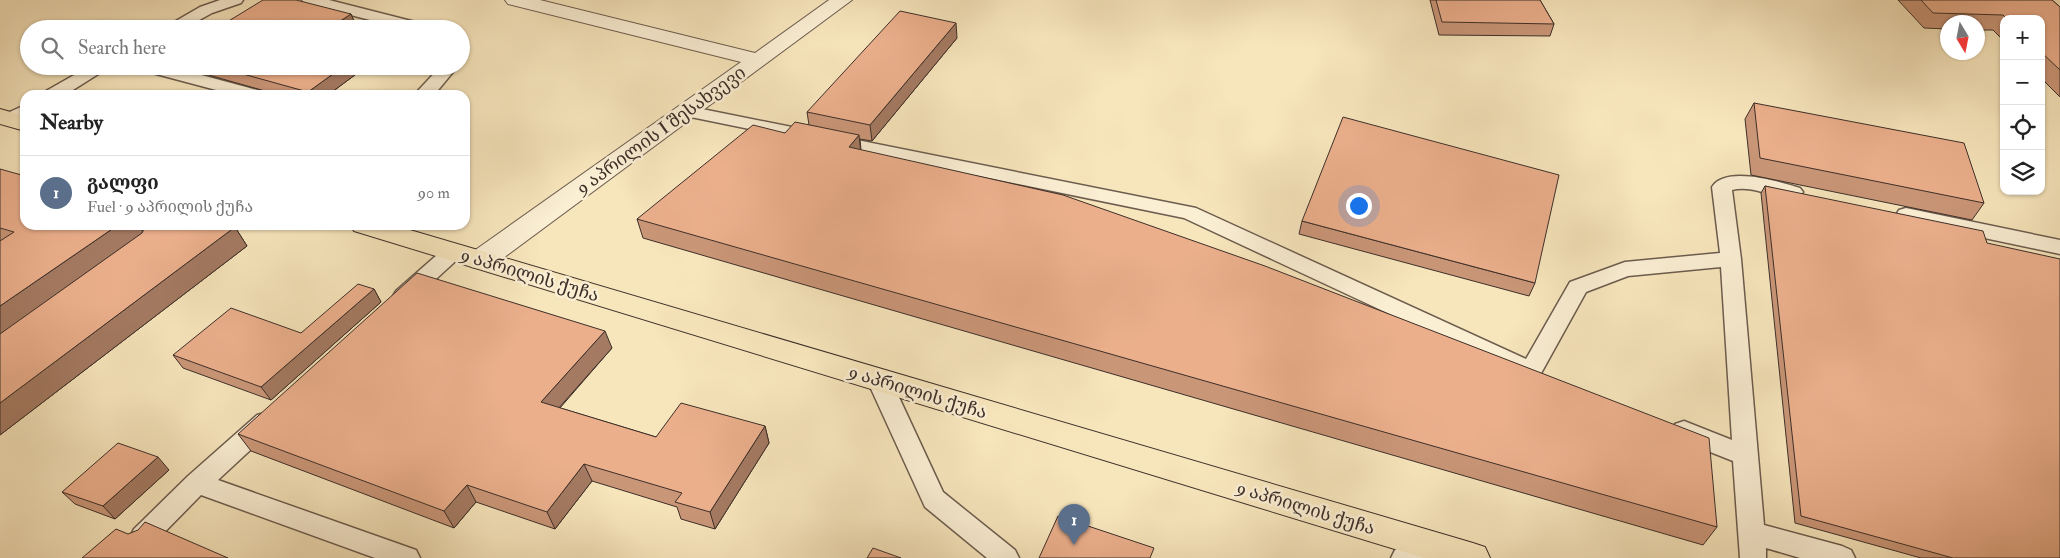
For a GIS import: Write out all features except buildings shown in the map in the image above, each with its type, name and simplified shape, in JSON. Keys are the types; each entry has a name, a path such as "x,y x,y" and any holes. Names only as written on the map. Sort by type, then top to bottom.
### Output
{"main road":[{"name":"9 აპრილის ქუჩა","path":"380,230 879,380 1422,553 1473,558"}],"street":[{"path":"515,0 758,60"},
{"name":"9 აპრილის I შესახვევი","path":"467,256 687,111 842,0"}],"lane":[{"path":"187,20 206,10 235,0"},
{"path":"310,0 389,20"},
{"path":"61,90 87,75"},
{"path":"181,75 236,90"},
{"path":"429,90 443,75"},
{"path":"687,111 1189,213 1539,374 1578,287 1625,269 1731,259"},
{"path":"1815,196 1747,182 1732,182 1722,187 1731,259 1752,545 1842,558"},
{"path":"1884,211 2060,247"},
{"path":"387,311 467,256"},
{"path":"879,380 934,499 1006,558"},
{"path":"143,537 197,482 278,410"},
{"path":"1664,424 1745,455"},
{"path":"197,482 368,552 407,558"}],"place":[{"name":"გალფი","path":"1074,545"}]}
